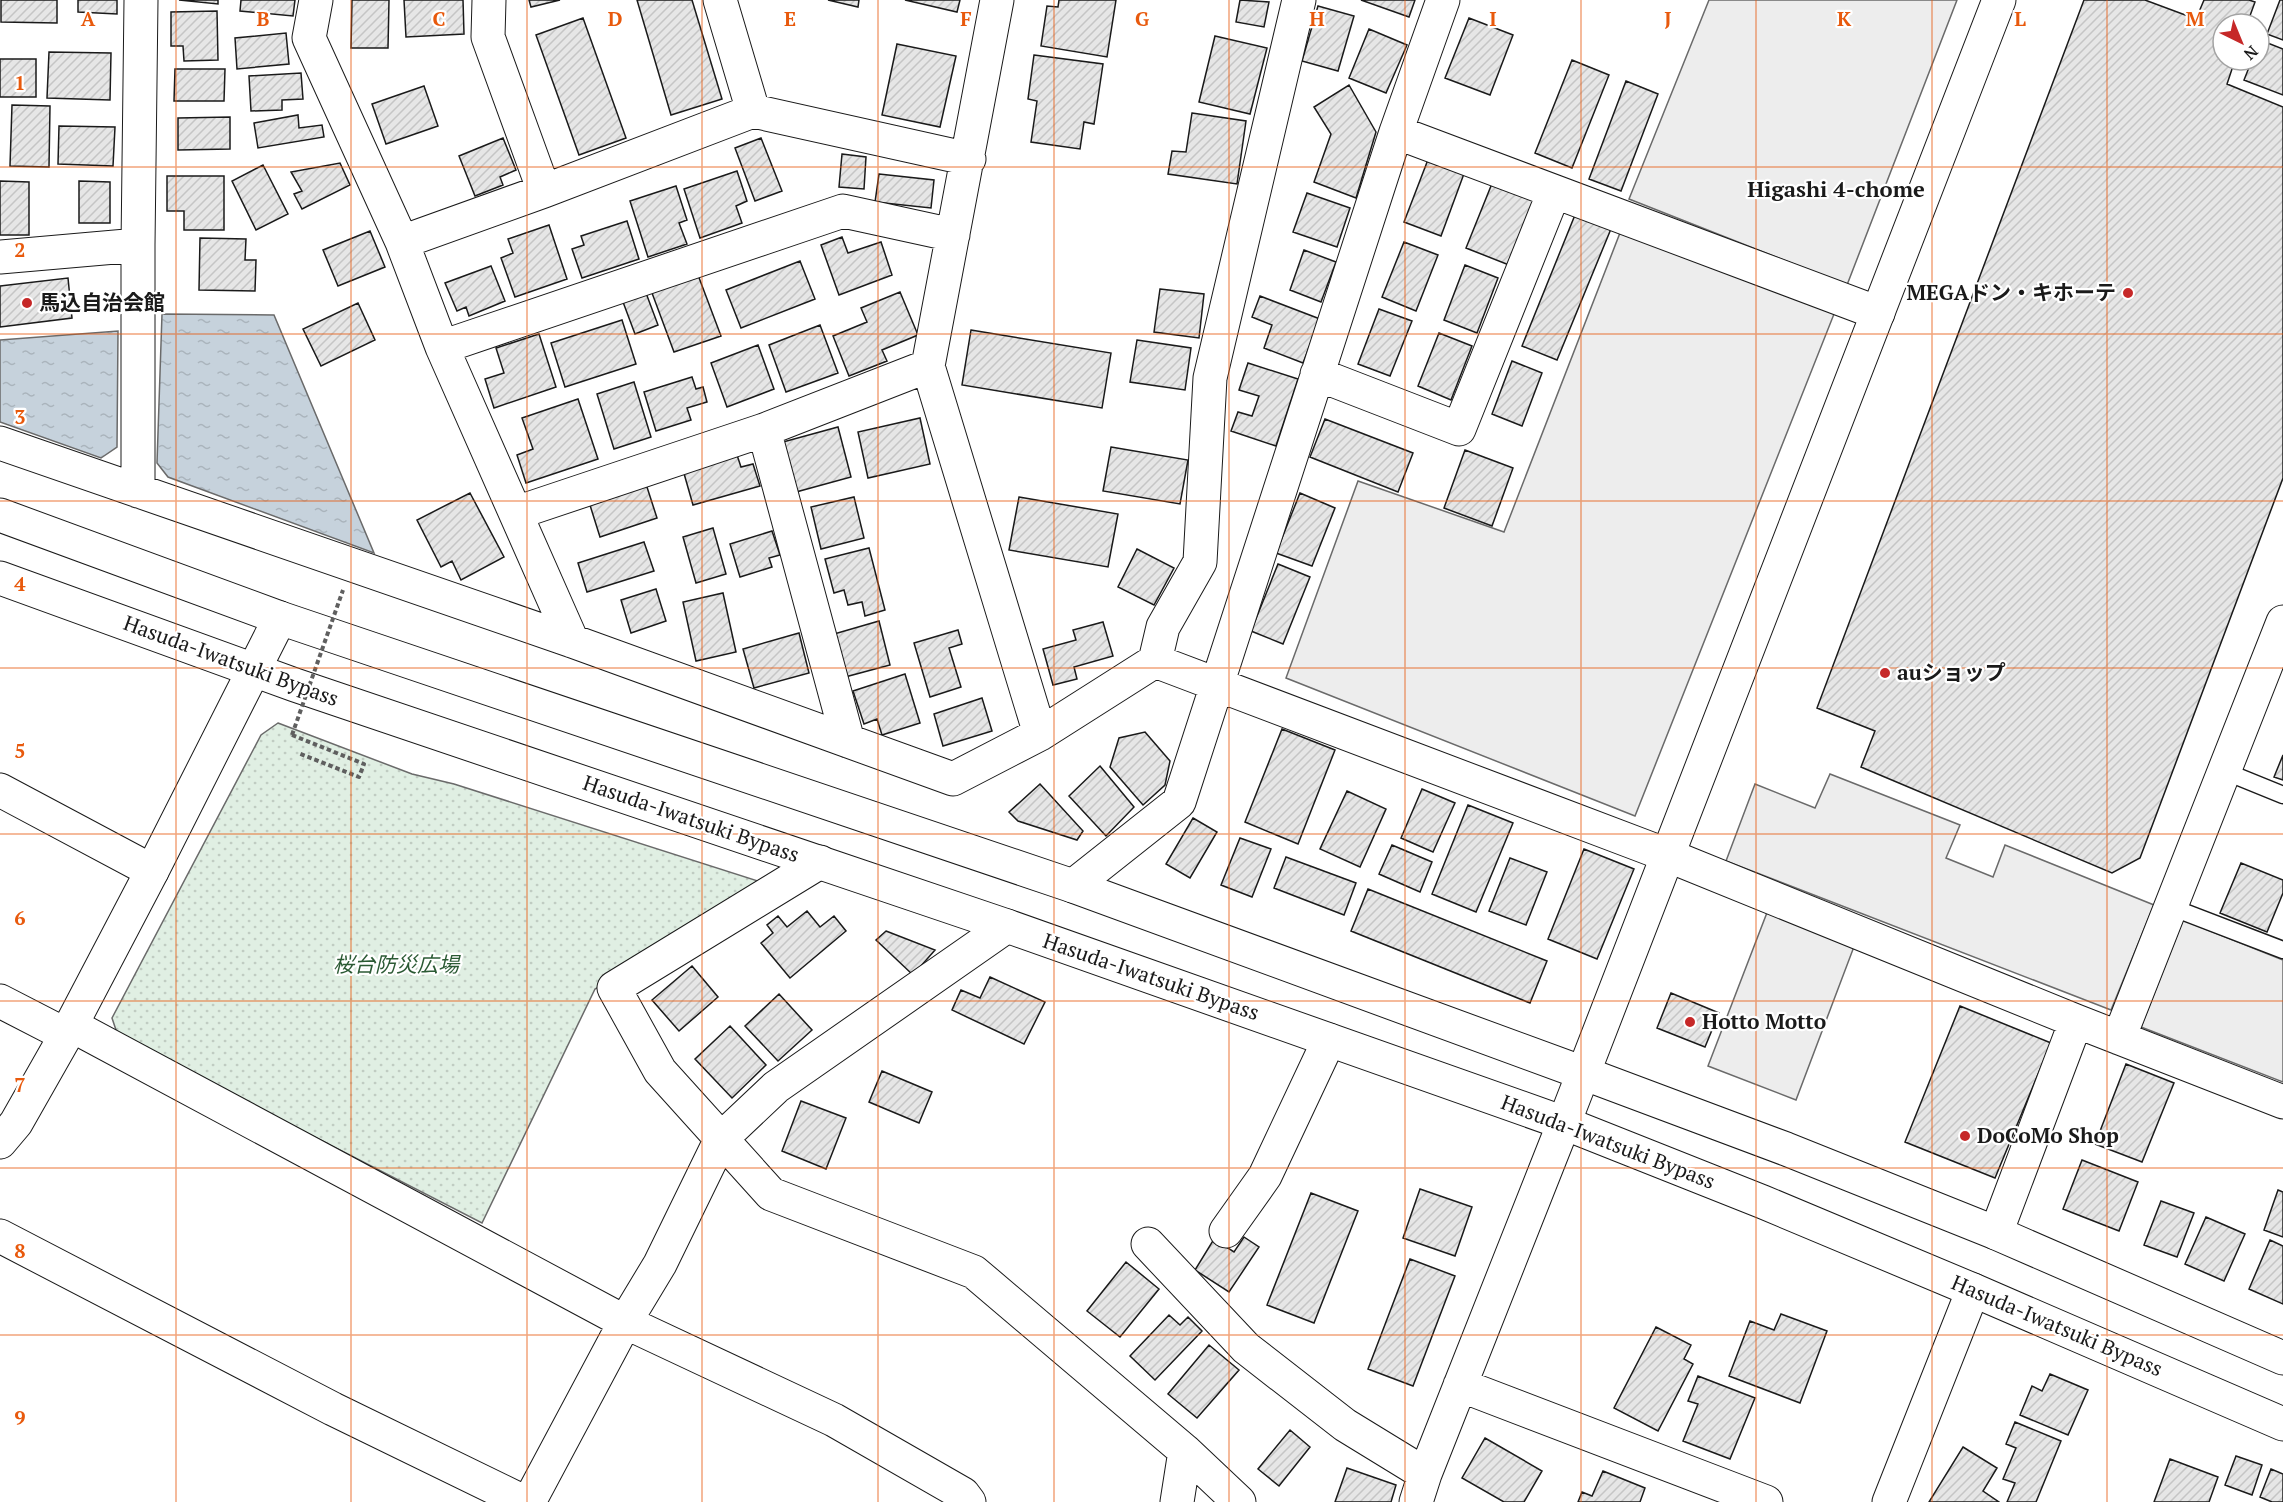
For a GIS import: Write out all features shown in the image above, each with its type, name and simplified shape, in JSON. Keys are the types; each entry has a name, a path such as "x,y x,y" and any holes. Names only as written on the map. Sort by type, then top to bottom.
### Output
{"main road":[{"path":"138,491 141,0"},
{"path":"316,0 309,38 402,242 442,347 572,641"},
{"path":"489,0 488,37 544,191"},
{"path":"720,0 753,111"},
{"path":"997,0 969,159 928,366 1040,734"},
{"path":"0,443 572,641 954,779 1040,734 1155,661 1163,627 1200,562 1210,378 1299,0"},
{"path":"1073,886 1179,802 1396,132 1443,0"},
{"path":"1148,1244 1246,1348 1345,1425 1420,1488 1564,1123 1999,0"},
{"path":"402,242 544,191 753,111 969,159"},
{"path":"1396,132 1878,313"},
{"path":"1317,374 1459,429 1554,192"},
{"path":"442,347 843,211 953,235"},
{"path":"0,257 138,245"},
{"path":"516,513 764,429 928,366"},
{"path":"764,429 848,741"},
{"path":"0,515 280,618 1073,886 1583,1073 1786,1149 1996,1233 2283,1358"},
{"name":"Hasuda-Iwatsuki Bypass","path":"0,578 254,670 1007,926 1564,1123 1763,1202 2283,1424"},
{"path":"5,1126 68,1030 152,872 280,618"},
{"path":"2119,1038 2283,622"},
{"path":"1155,661 1667,855 2076,1021 2283,1102"},
{"path":"0,790 152,872"},
{"path":"820,862 614,988 660,1071 771,1194 974,1272 1185,1451 1239,1502"},
{"path":"0,1236 323,1403 526,1502 625,1322 660,1264 721,1139 776,1087 1007,926"},
{"path":"0,1001 68,1030 625,1322 834,1420 963,1494 969,1502"},
{"path":"1996,1233 2076,1021"},
{"path":"1226,1231 1265,1176 1329,1040"},
{"path":"1889,1502 1973,1290"},
{"path":"1460,1385 1766,1502"},
{"path":"1177,1502 1185,1451"}],"lane":[{"path":"2224,771 2283,795"},
{"path":"2171,907 2283,950"}],"path":[{"path":"298,753 359,777 364,764 292,735 343,591"}],"green space":[{"name":"桜台防災広場","path":"278,723 412,774 454,784 767,884 734,910 595,989 482,1223 118,1036 112,1018 261,735"}],"shaded area":[{"path":"1709,0 1957,0 1847,285 1629,199"},
{"path":"1625,220 1836,309 1635,816 1286,678 1358,481 1504,532"},
{"path":"1830,774 1960,825 1946,858 1993,877 2005,845 2154,905 2111,1010 1726,861 1755,784 1815,808"},
{"path":"1768,910 1855,944 1796,1100 1708,1066"},
{"path":"2183,920 2283,960 2283,1082 2141,1027"}],"water":[{"path":"162,314 274,315 374,553 168,477 157,463"},
{"path":"118,331 117,447 101,458 0,422 0,340"}],"building":[{"path":"1,0 57,0 57,23 1,22"},
{"path":"78,0 117,0 117,14 78,12"},
{"path":"179,0 218,0 218,4"},
{"path":"241,0 295,0 293,16 240,11"},
{"path":"352,0 389,0 388,48 351,48"},
{"path":"404,0 463,0 464,34 406,37"},
{"path":"529,0 560,0 531,7"},
{"path":"637,0 692,0 722,99 671,115"},
{"path":"828,0 859,0 858,7"},
{"path":"905,0 960,0 957,12"},
{"path":"1059,0 1116,0 1107,57 1041,46 1047,6 1058,7"},
{"path":"1240,0 1269,2 1264,27 1236,22"},
{"path":"1361,0 1415,0 1409,17"},
{"name":"MEGAドン・キホーテ","path":"2084,0 2145,0 2196,19 2204,0 2255,2 2251,12 2211,12 2211,72 2231,72 2227,84 2283,107 2283,478 2140,858 2112,873 1861,767 1875,731 1817,708"},
{"path":"2280,0 2283,0 2283,40 2271,36 2271,24"},
{"path":"1318,6 1354,16 1338,71 1302,61"},
{"path":"217,11 218,60 184,61 183,46 171,46 171,12"},
{"path":"583,18 626,138 579,155 536,35"},
{"path":"1469,18 1513,35 1490,95 1445,78"},
{"path":"1369,29 1407,45 1386,93 1349,78"},
{"path":"286,33 289,64 237,69 235,38"},
{"path":"1215,36 1267,48 1250,114 1199,102"},
{"path":"897,44 956,56 940,127 882,115"},
{"path":"2271,44 2283,49 2283,95 2244,80 2247,72 2271,72"},
{"path":"49,52 111,53 110,100 47,98"},
{"path":"1034,55 1103,64 1094,124 1084,122 1080,149 1031,142 1037,101 1028,99"},
{"path":"0,59 36,59 36,97 0,97"},
{"path":"1572,60 1609,75 1572,168 1535,153"},
{"path":"175,69 225,69 224,101 174,101"},
{"path":"301,73 303,99 282,100 282,110 251,111 249,76"},
{"path":"1626,81 1658,94 1621,191 1589,179"},
{"path":"1349,85 1376,132 1356,198 1314,182 1331,134 1314,107"},
{"path":"424,86 438,126 386,144 372,104"},
{"path":"12,105 50,106 49,167 10,166"},
{"path":"1192,113 1246,121 1237,184 1168,174 1172,151 1186,152"},
{"path":"298,115 299,128 322,125 324,137 258,148 254,123"},
{"path":"230,117 230,149 178,150 178,118"},
{"path":"59,126 115,127 113,166 58,164"},
{"path":"503,138 516,170 500,177 503,185 475,196 459,156"},
{"path":"761,138 782,191 755,201 735,148"},
{"path":"842,154 866,157 864,189 839,187"},
{"path":"1429,157 1465,171 1441,236 1404,222"},
{"path":"340,163 350,185 302,209 294,194 302,191 291,172"},
{"path":"263,165 288,214 256,230 232,181"},
{"path":"737,171 747,201 736,206 742,223 700,238 684,189"},
{"path":"879,174 934,180 931,208 875,202"},
{"path":"167,176 224,176 224,230 184,230 184,211 167,211"},
{"path":"0,181 29,182 29,235 0,235"},
{"path":"79,181 110,182 110,223 79,223"},
{"path":"1493,181 1536,198 1509,265 1466,248"},
{"path":"676,186 687,220 679,223 687,244 648,257 630,201"},
{"path":"1307,193 1350,208 1337,247 1293,232"},
{"path":"1577,210 1613,224 1557,360 1522,346"},
{"path":"627,221 639,259 582,278 572,249 584,245 581,236"},
{"path":"549,225 567,279 515,297 501,258 513,253 508,239"},
{"path":"370,231 385,267 338,286 323,250"},
{"path":"842,237 848,253 881,242 892,275 839,295 821,245"},
{"path":"200,238 246,239 245,260 256,260 255,291 199,290"},
{"path":"1404,242 1438,255 1416,311 1382,297"},
{"path":"1304,250 1336,262 1321,302 1290,290"},
{"path":"800,261 815,299 741,328 726,290"},
{"path":"1465,265 1498,278 1477,333 1444,320"},
{"path":"491,266 505,301 469,316 466,307 457,311 445,283"},
{"path":"698,275 721,336 674,352 652,293"},
{"path":"68,278 72,318 0,327 0,286"},
{"path":"1160,289 1204,294 1199,338 1154,332"},
{"path":"900,292 918,335 882,350 887,361 849,376 833,336 867,322 861,308"},
{"path":"646,293 658,325 635,334 623,302"},
{"path":"1260,296 1320,319 1303,363 1264,348 1272,325 1252,317"},
{"path":"358,303 375,340 321,366 303,329"},
{"path":"1379,309 1412,321 1390,376 1358,364"},
{"path":"622,320 636,364 565,387 551,343"},
{"path":"820,325 838,373 786,392 769,345"},
{"path":"971,330 1111,353 1102,408 962,385"},
{"path":"1439,333 1472,346 1451,400 1418,386"},
{"path":"539,334 556,387 494,408 485,379 504,373 496,348"},
{"path":"1137,340 1191,348 1185,390 1130,382"},
{"path":"758,345 774,389 727,407 711,363"},
{"path":"1512,361 1542,373 1522,426 1492,414"},
{"path":"1248,363 1298,379 1276,446 1231,431 1238,412 1252,416 1259,396 1239,390"},
{"path":"692,377 696,389 703,387 707,402 687,408 691,420 656,431 644,392"},
{"path":"634,382 651,437 614,449 597,394"},
{"path":"578,399 598,459 526,483 517,455 533,449 522,418"},
{"path":"920,418 930,464 868,478 858,432"},
{"path":"1325,419 1413,453 1398,492 1310,457"},
{"path":"838,427 851,477 796,492 783,442"},
{"path":"1111,447 1188,460 1180,504 1103,491"},
{"path":"1465,450 1513,468 1492,526 1444,508"},
{"path":"737,455 741,467 753,464 760,486 693,505 683,470"},
{"path":"646,484 657,518 600,537 589,502"},
{"path":"470,493 504,557 461,580 452,561 441,567 417,520"},
{"path":"1300,493 1335,508 1312,566 1276,553"},
{"path":"854,497 864,538 821,549 811,507"},
{"path":"1019,497 1118,514 1108,567 1009,550"},
{"path":"713,528 726,574 696,583 683,537"},
{"path":"772,531 780,555 769,558 772,567 740,577 730,544"},
{"path":"644,542 654,571 587,592 578,563"},
{"path":"869,548 885,610 865,616 862,602 848,605 844,590 834,593 825,559"},
{"path":"1137,549 1174,568 1154,605 1118,587"},
{"path":"1278,564 1310,577 1283,644 1251,631"},
{"path":"656,589 666,621 631,633 621,600"},
{"path":"723,593 736,652 696,661 683,602"},
{"path":"879,621 890,665 845,677 834,634"},
{"path":"1103,622 1113,656 1074,667 1077,679 1053,685 1043,649 1076,640 1073,630"},
{"path":"958,630 962,644 949,648 961,687 930,697 914,643"},
{"path":"799,633 809,673 754,688 743,649"},
{"path":"905,674 920,723 882,735 877,719 864,724 853,691"},
{"path":"982,698 992,731 943,746 934,714"},
{"path":"1282,729 1335,750 1298,844 1245,822"},
{"path":"1145,732 1170,761 1165,785 1143,805 1110,767 1119,738"},
{"path":"2283,755 2283,780 2274,777"},
{"path":"1100,766 1134,807 1106,836 1069,796"},
{"path":"1040,784 1083,831 1077,840 1018,821 1009,812"},
{"path":"1422,789 1455,803 1433,852 1401,838"},
{"path":"1347,791 1386,809 1360,867 1320,849"},
{"path":"1468,805 1513,823 1476,912 1432,894"},
{"path":"1193,818 1217,832 1190,878 1166,864"},
{"path":"1240,838 1271,849 1252,897 1221,885"},
{"path":"1392,845 1432,862 1420,892 1379,874"},
{"path":"1584,849 1634,869 1597,959 1548,939"},
{"path":"1286,857 1356,883 1344,915 1274,888"},
{"path":"1510,858 1547,872 1526,925 1489,911"},
{"path":"2241,863 2283,880 2283,893 2267,932 2220,913"},
{"path":"1368,889 1547,961 1530,1003 1351,931"},
{"path":"807,911 820,927 834,916 846,931 790,978 761,943 773,933 767,925 778,916 787,927"},
{"path":"886,931 935,950 913,975 876,940"},
{"path":"692,966 718,997 679,1031 652,1000"},
{"path":"990,977 1045,1002 1024,1044 952,1010 961,990 980,998"},
{"path":"1671,993 1719,1013 1705,1047 1657,1028"},
{"path":"779,994 812,1030 778,1061 745,1026"},
{"path":"1960,1006 2051,1043 1995,1178 1905,1142"},
{"path":"730,1026 766,1065 732,1098 695,1059"},
{"path":"2126,1064 2174,1083 2142,1162 2095,1144"},
{"path":"882,1071 932,1092 919,1123 869,1102"},
{"path":"801,1101 846,1118 826,1169 782,1151"},
{"path":"2082,1160 2138,1182 2119,1231 2063,1209"},
{"path":"1420,1189 1472,1207 1455,1256 1403,1238"},
{"path":"2278,1190 2283,1192 2283,1237 2264,1230"},
{"path":"1311,1193 1358,1211 1314,1323 1267,1305"},
{"path":"2161,1201 2194,1213 2177,1257 2144,1245"},
{"path":"2206,1217 2245,1234 2224,1281 2185,1264"},
{"path":"1244,1237 1259,1247 1229,1292 1195,1270 1214,1239 1234,1252"},
{"path":"2270,1240 2283,1246 2283,1304 2249,1289"},
{"path":"1410,1259 1455,1276 1413,1386 1368,1369"},
{"path":"1126,1262 1159,1289 1120,1337 1087,1311"},
{"path":"1781,1314 1827,1331 1800,1403 1729,1376 1750,1321 1774,1330"},
{"path":"1169,1315 1180,1325 1188,1317 1202,1331 1155,1380 1130,1356"},
{"path":"1656,1327 1691,1345 1684,1359 1693,1364 1658,1431 1614,1408"},
{"path":"1209,1345 1239,1370 1197,1418 1168,1394"},
{"path":"2050,1374 2088,1390 2068,1435 2020,1415 2032,1386 2042,1391"},
{"path":"1698,1376 1755,1398 1730,1459 1683,1441 1698,1404 1688,1401"},
{"path":"2015,1422 2061,1441 2036,1502 2007,1502 2015,1483 2003,1479 2016,1448 2006,1444"},
{"path":"1290,1430 1310,1447 1279,1486 1258,1469"},
{"path":"1485,1438 1542,1471 1524,1502 1504,1502 1462,1478"},
{"path":"1963,1447 1997,1468 1983,1491 1999,1502 1929,1502"},
{"path":"2236,1456 2262,1465 2252,1495 2225,1485"},
{"path":"2170,1459 2218,1477 2209,1502 2154,1502"},
{"path":"1347,1468 1396,1485 1391,1502 1335,1502"},
{"path":"2271,1469 2283,1474 2283,1502 2272,1502 2260,1497"},
{"path":"1603,1471 1645,1488 1640,1502 1578,1502 1582,1492 1592,1496"}],"place":[{"name":"MEGAドン・キホーテ","path":"2128,293"},
{"name":"馬込自治会館","path":"27,303"},
{"name":"auショップ","path":"1885,673"},
{"name":"Hotto Motto","path":"1690,1022"},
{"name":"DoCoMo Shop","path":"1965,1136"}],"district":[{"name":"Higashi 4-chome","path":"1836,189"}]}
